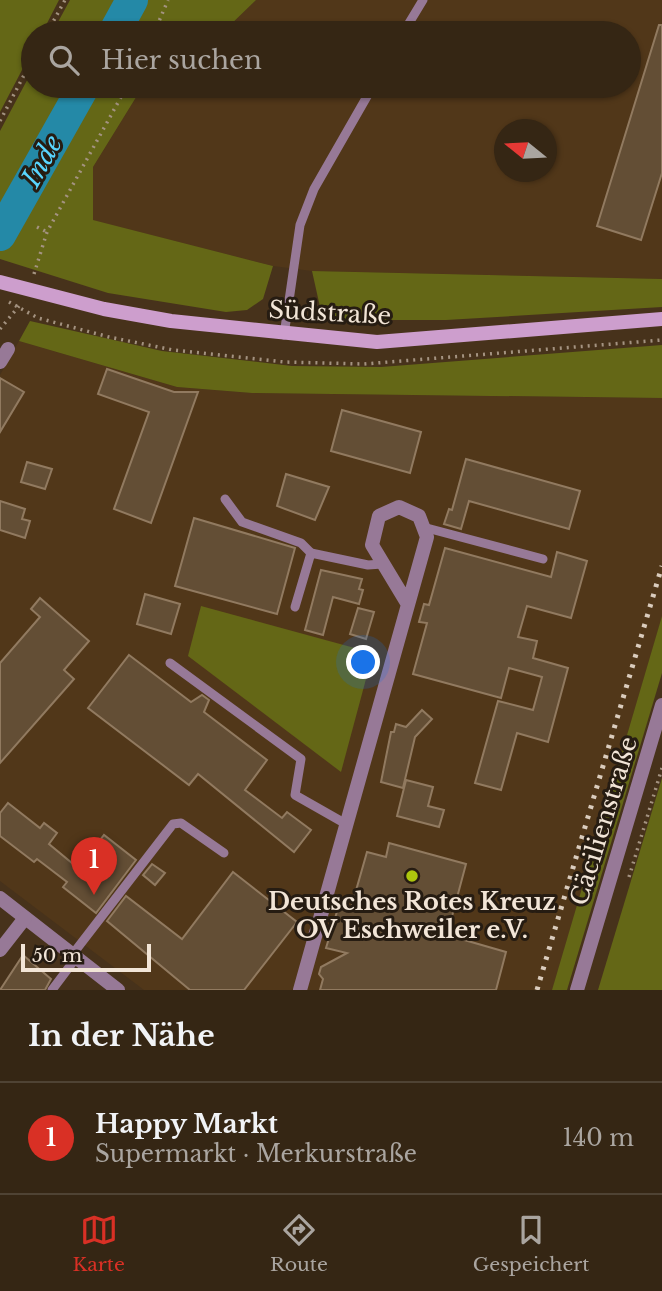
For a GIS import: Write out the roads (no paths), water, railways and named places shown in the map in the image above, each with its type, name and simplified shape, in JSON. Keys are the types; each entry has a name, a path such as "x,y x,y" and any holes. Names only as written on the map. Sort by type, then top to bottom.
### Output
{"main road":[{"name":"Südstraße","path":"0,282 24,290 171,321 284,335 377,342 662,319"}],"street":[{"path":"300,990 427,537 419,516 399,507 379,516 372,545 407,603"},
{"name":"Cäcilienstraße","path":"577,990 662,705"},
{"path":"0,898 118,990"},
{"path":"0,950 24,918"}],"lane":[{"path":"411,21 423,0"},
{"path":"284,335 300,225 314,190 366,98"},
{"path":"225,499 242,522 301,543 311,553 368,565 382,564"},
{"path":"423,527 543,559"},
{"path":"295,607 311,553"},
{"path":"170,663 301,759 295,794 346,824"},
{"path":"52,990 173,824 181,823 223,853"}],"waterway":[{"name":"Inde","path":"121,21 132,0"},
{"name":"Inde","path":"0,235 77,98"}],"railway":[{"path":"537,990 662,566"}],"place":[{"name":"Deutsches Rotes Kreuz OV Eschweiler e.V.","path":"412,876"},
{"name":"Happy Markt","path":"94,895"}]}
